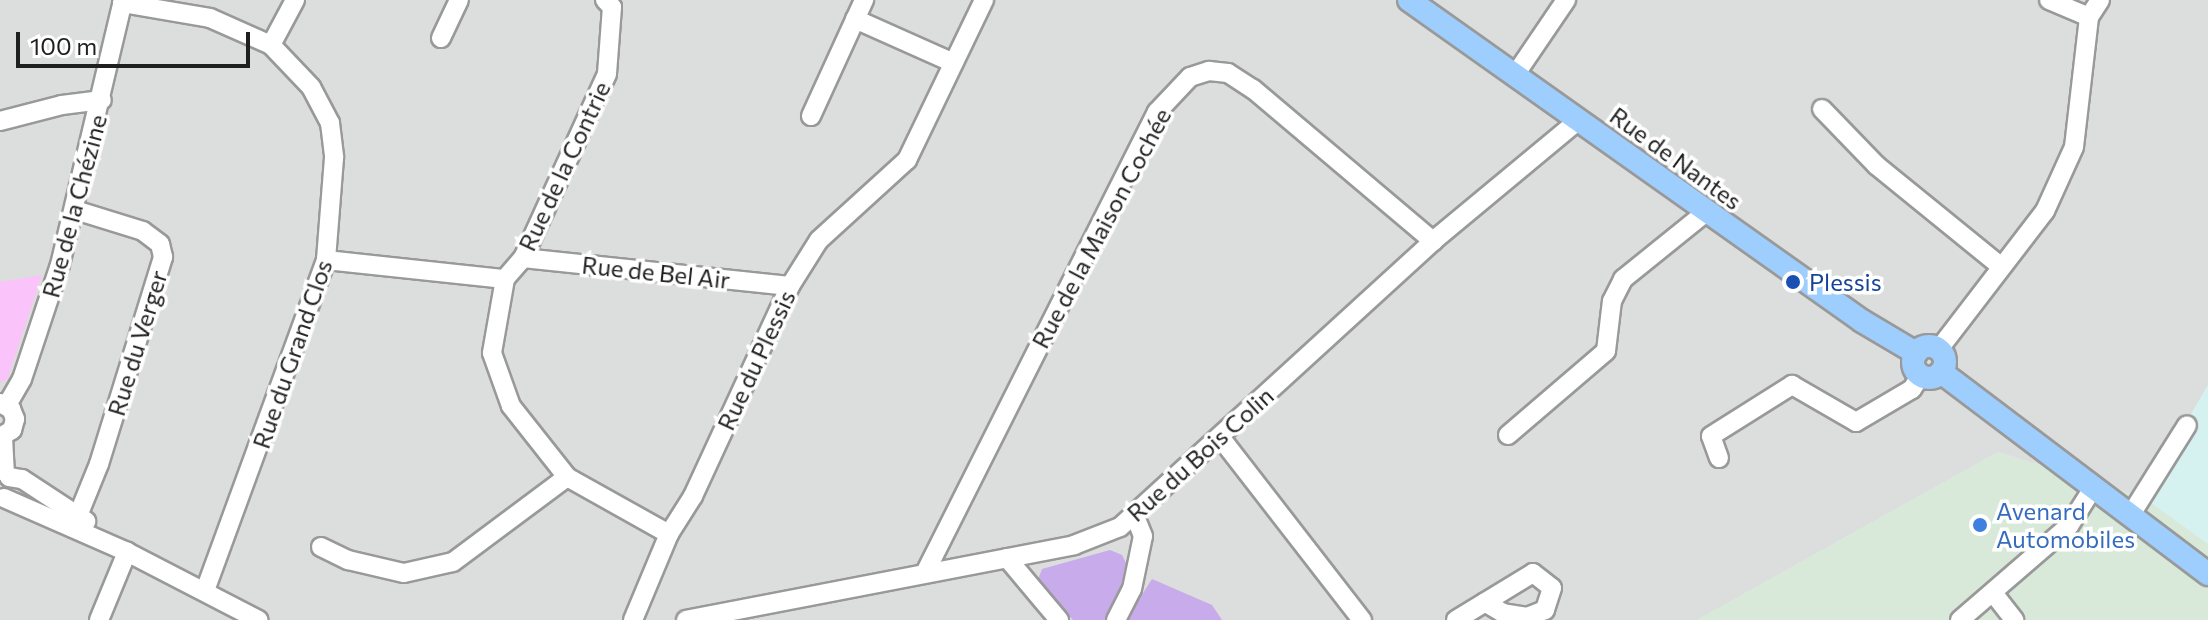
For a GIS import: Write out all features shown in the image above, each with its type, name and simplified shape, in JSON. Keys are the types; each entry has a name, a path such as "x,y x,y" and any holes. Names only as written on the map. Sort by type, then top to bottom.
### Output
{"main road":[{"name":"Rue de Nantes","path":"1409,0 1706,212 1916,353 1929,346 1933,365"},
{"path":"1933,365 2208,574"}],"street":[{"path":"271,45 295,0"},
{"path":"441,38 459,0"},
{"name":"Rue de la Contrie","path":"605,0 612,7 607,74 523,258 505,279 492,353 511,406 567,477 669,534"},
{"path":"811,116 864,0"},
{"name":"Rue du Plessis","path":"633,620 669,534 693,496 790,286 819,240 907,160 984,0"},
{"path":"1515,75 1566,0"},
{"path":"2049,0 2089,17"},
{"path":"1719,458 1711,436 1792,385 1856,422 1869,419 1912,389 1933,365 1999,265 2045,211 2074,147 2089,17 2100,0"},
{"name":"Rue du Grand Clos","path":"122,2 210,18 271,45 311,87 330,123 334,158 326,260 205,591"},
{"name":"Rue de la Chézine","path":"1,437 15,419 3,404 22,379 75,210 122,2"},
{"path":"855,19 954,63"},
{"name":"Rue de la Maison Cochée","path":"926,571 1157,112 1190,77 1209,71 1228,73 1253,89 1411,218 1433,241"},
{"path":"0,121 62,105 102,100"},
{"path":"1822,109 1876,165 1999,265"},
{"name":"Rue du Bois Colin","path":"686,620 926,571 1074,545 1120,527 1433,241 1579,120"},
{"name":"Rue du Verger","path":"75,210 151,235 163,257 99,464 75,522"},
{"path":"1508,435 1606,351 1612,301 1623,279 1706,212"},
{"name":"Rue de Bel Air","path":"523,258 790,286"},
{"path":"326,260 505,279"},
{"path":"2130,516 2187,425"},
{"path":"1,437 4,473 2,499 75,522"},
{"path":"1220,437 1362,620"},
{"path":"4,473 22,479 75,522 127,552 259,620"},
{"path":"321,547 348,560 404,573 453,562 567,477"},
{"path":"1960,620 1994,594 2069,526 2093,488"},
{"path":"1116,620 1132,589 1143,536 1134,514"},
{"path":"99,620 127,552"},
{"path":"1007,558 1059,620"},
{"path":"1994,594 2014,620"},
{"path":"1456,620 1485,602"}],"shaded area":[{"path":"0,0 2208,0 2208,385 2143,497 1998,452 1697,620 0,620"},
{"path":"42,275 7,380 0,382 0,282"},
{"path":"2208,385 2208,544 2143,497"},
{"path":"1998,452 2143,497 2208,544 2208,620 1697,620"},
{"path":"1110,550 1122,555 1127,565 1113,612 1105,620 1073,620 1037,582 1042,569"},
{"path":"1152,579 1212,605 1222,620 1126,620"}],"place":[{"name":"Plessis","path":"1793,282"},
{"name":"Avenard Automobiles","path":"1980,525"}]}
